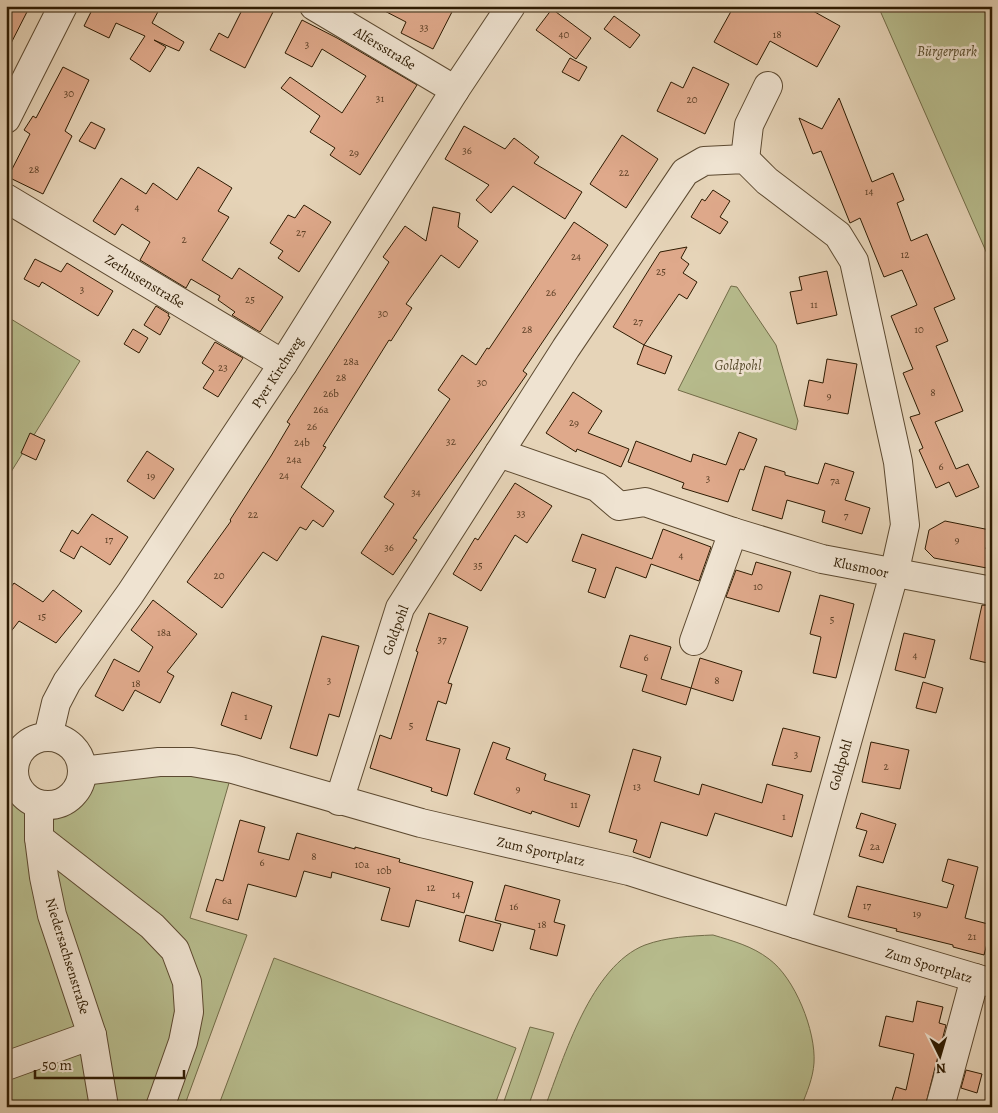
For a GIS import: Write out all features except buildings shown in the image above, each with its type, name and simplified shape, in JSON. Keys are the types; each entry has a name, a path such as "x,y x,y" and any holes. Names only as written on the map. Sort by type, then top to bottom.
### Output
{"street":[{"path":"6,119 63,6"},
{"name":"Alfersstraße","path":"314,6 455,90"},
{"name":"Pyer Kirchweg","path":"48,737 56,704 67,682 130,594 283,364 455,90 511,6"},
{"path":"745,158 749,125 768,86"},
{"name":"Goldpohl","path":"339,800 400,608 566,348 685,172 704,161 745,158 767,180 838,235 854,261 898,462 905,525 894,574 796,924"},
{"name":"Zerhusenstraße","path":"6,198 283,364"},
{"name":"Klusmoor","path":"498,454 597,487 619,506 645,502 733,532 822,559 992,591"},
{"path":"694,641 733,532"},
{"path":"48,737 59,739 76,751 82,771 80,783 75,792 57,805 39,805 26,798 18,790 10,777 18,754 22,749 36,739 48,737"},
{"name":"Zum Sportplatz","path":"82,771 159,762 192,762 233,769 421,823 629,871 983,981"},
{"name":"Niedersachsenstraße","path":"39,805 44,877 52,914 92,1035 104,1107"},
{"path":"40,838 152,926 175,950 187,982 189,1012 183,1042 160,1107"},
{"path":"940,1107 983,981"},
{"path":"6,1066 92,1035"}],"green space":[{"name":"Bürgerpark","path":"878,6 992,6 992,265"},
{"name":"Goldpohl","path":"731,286 737,287 776,345 798,421 796,430 678,390"},
{"path":"6,316 80,361 6,480"},
{"path":"233,769 190,918 247,935 184,1107 6,1107 6,777 13,777 18,789 25,798 34,803 54,805 64,801 80,783"},
{"path":"713,935 742,944 763,954 778,968 795,992 807,1021 814,1050 812,1074 801,1107 545,1107 582,1015 609,972 626,956 653,942 687,936"},
{"path":"274,958 516,1048 494,1107 218,1107"},
{"path":"530,1027 554,1033 528,1107 502,1107"}]}
